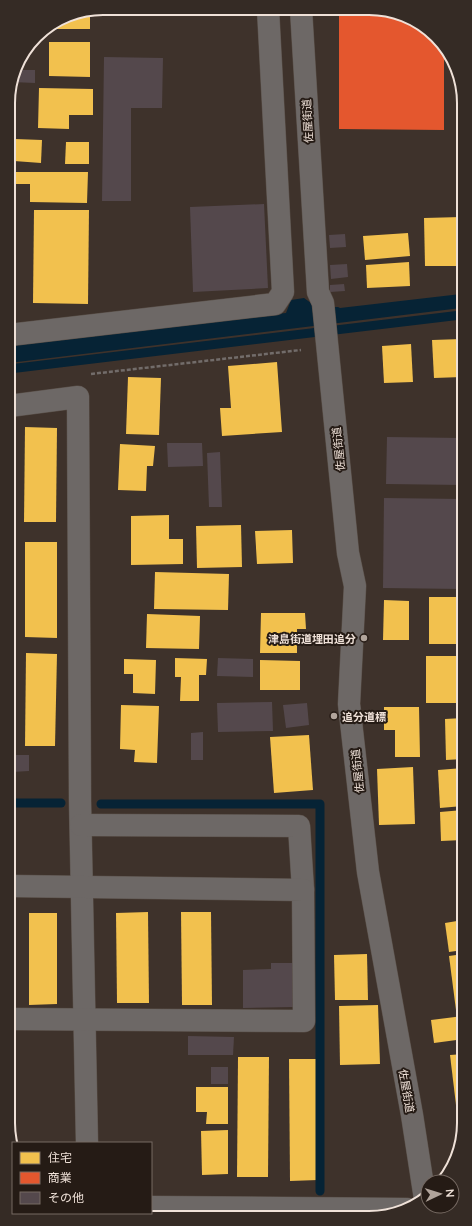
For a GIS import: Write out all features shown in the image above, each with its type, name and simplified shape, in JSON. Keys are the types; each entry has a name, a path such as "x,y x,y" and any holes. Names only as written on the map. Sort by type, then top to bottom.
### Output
{"street":[{"path":"15,333 275,304 283,292 268,15"},
{"name":"佐屋街道","path":"301,15 318,292 324,303 348,553 355,586 349,704 368,872 412,1115 421,1174"},
{"path":"15,405 78,397 81,825 87,1142"},
{"path":"15,1019 304,1021 303,890 299,826 81,825"},
{"path":"15,886 303,890"},
{"path":"152,1207 386,1209"}],"path":[{"path":"78,397 81,375 327,343"}],"water":[{"path":"457,294 457,308 15,362 15,342 286,313 291,300 304,298 318,308 340,308"}],"building: 住宅":[{"path":"90,16 90,29 56,29 75,20"},
{"path":"49,42 90,42 90,77 49,76"},
{"path":"39,88 93,89 93,115 69,115 69,129 38,128"},
{"path":"15,139 42,140 41,163 15,161"},
{"path":"66,142 89,142 89,164 65,164"},
{"path":"15,172 88,172 87,203 30,202 30,184 15,184"},
{"path":"34,210 89,210 88,304 33,303"},
{"path":"457,217 457,266 425,266 424,218"},
{"path":"408,233 410,256 365,260 363,236"},
{"path":"409,262 410,286 367,288 366,265"},
{"path":"457,339 457,377 434,378 432,340"},
{"path":"411,344 413,382 384,383 382,346"},
{"path":"277,362 282,432 222,436 220,408 231,408 228,366"},
{"path":"128,377 161,378 159,435 126,434"},
{"path":"25,427 57,428 56,522 24,522"},
{"path":"120,444 155,446 153,466 147,466 146,491 118,490"},
{"path":"169,515 169,539 183,539 183,564 131,565 131,516"},
{"path":"241,525 242,567 197,568 196,526"},
{"path":"292,530 293,563 257,564 255,531"},
{"path":"25,542 57,542 57,638 25,637"},
{"path":"155,572 229,574 228,610 154,609"},
{"path":"429,597 457,597 457,644 429,644"},
{"path":"384,600 409,601 409,640 383,640"},
{"path":"261,613 305,613 306,629 297,629 297,653 260,653"},
{"path":"147,614 200,616 199,649 146,648"},
{"path":"26,653 57,654 55,746 25,746"},
{"path":"426,656 457,656 457,703 426,703"},
{"path":"175,658 207,659 206,675 199,675 199,701 180,701 181,677 175,677"},
{"path":"124,659 156,660 155,694 133,693 133,674 124,674"},
{"path":"260,660 300,661 300,690 260,690"},
{"path":"121,705 159,706 157,763 134,762 135,750 120,749"},
{"path":"384,707 419,707 420,757 395,757 395,730 384,730"},
{"path":"457,718 457,759 446,760 445,719"},
{"path":"309,735 313,790 274,793 270,737"},
{"path":"413,767 415,824 379,825 377,769"},
{"path":"457,768 457,807 440,808 438,770"},
{"path":"457,811 457,840 441,841 440,812"},
{"path":"148,912 149,1003 117,1003 116,913"},
{"path":"181,912 211,912 212,1005 182,1005"},
{"path":"29,913 57,913 57,1004 29,1005"},
{"path":"457,921 457,951 449,952 445,923"},
{"path":"367,954 368,1000 335,1000 334,955"},
{"path":"457,955 456,1010 449,956"},
{"path":"378,1005 380,1064 340,1065 339,1006"},
{"path":"457,1017 457,1040 434,1043 431,1020"},
{"path":"457,1054 457,1113 450,1055"},
{"path":"238,1057 269,1057 268,1177 237,1177"},
{"path":"289,1059 318,1059 318,1180 290,1181"},
{"path":"196,1087 228,1087 228,1124 206,1124 207,1112 196,1112"},
{"path":"228,1130 228,1174 202,1175 201,1131"}],"building: 商業":[{"path":"339,15 374,15 397,20 418,30 439,50 444,58 444,130 339,129"}],"building: その他":[{"path":"104,57 163,58 162,108 131,108 131,201 102,201"},
{"path":"22,70 35,70 35,83 18,82"},
{"path":"264,204 268,288 193,292 190,207"},
{"path":"345,234 346,247 330,248 329,235"},
{"path":"347,264 348,277 331,279 330,265"},
{"path":"344,284 345,291 330,292 330,285"},
{"path":"387,437 457,438 457,485 386,484"},
{"path":"167,443 202,443 203,466 168,467"},
{"path":"220,452 222,507 209,507 207,453"},
{"path":"384,498 457,499 457,589 383,588"},
{"path":"218,658 253,659 253,677 217,676"},
{"path":"272,702 273,731 218,732 217,703"},
{"path":"307,703 309,725 286,728 283,705"},
{"path":"203,732 203,760 191,760 191,733"},
{"path":"15,755 29,755 29,771 15,772"},
{"path":"271,963 293,963 293,1007 243,1008 243,970 271,969"},
{"path":"188,1036 234,1037 233,1055 188,1055"},
{"path":"211,1067 228,1067 228,1084 211,1084"}],"waterway":[{"path":"15,368 457,315"},
{"path":"15,803 61,803"},
{"path":"101,804 320,804 320,1191"}],"place":[{"name":"津島街道埋田追分","path":"364,638"},
{"name":"追分道標","path":"334,716"}]}
